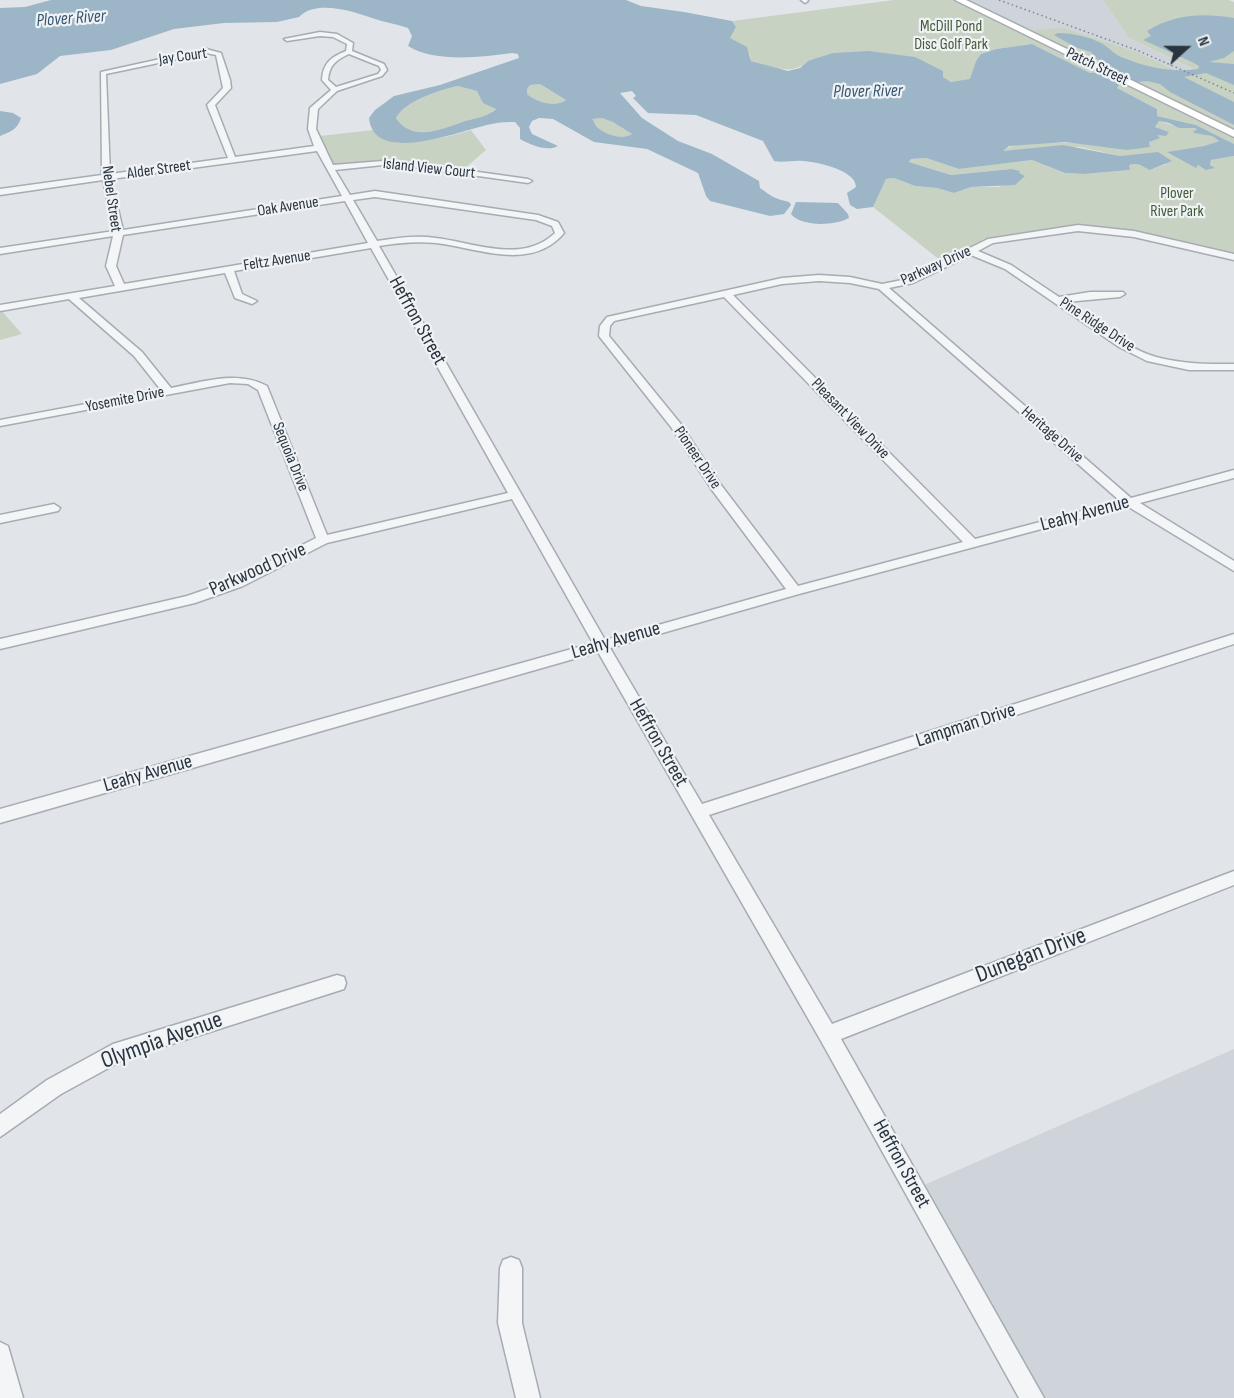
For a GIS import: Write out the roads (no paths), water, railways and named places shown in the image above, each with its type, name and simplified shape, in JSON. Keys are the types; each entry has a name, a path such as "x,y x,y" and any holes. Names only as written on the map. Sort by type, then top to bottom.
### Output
{"street":[{"name":"Patch Street","path":"959,0 1234,134"},
{"path":"287,39 313,33 326,33 340,36 350,43 349,52"},
{"name":"Jay Court","path":"103,73 206,51 219,54 227,80 227,88 211,105 232,159"},
{"path":"349,52 382,65 384,70 380,75 335,90 325,80 325,68 331,59 349,52"},
{"name":"Nebel Street","path":"103,73 106,177 119,232 111,266 121,287"},
{"name":"Heffron Street","path":"335,90 314,108 312,129 319,148 345,198 828,1035 1032,1398"},
{"name":"Alder Street","path":"0,192 319,148"},
{"name":"Island View Court","path":"330,168 383,163 414,165 528,181"},
{"name":"Oak Avenue","path":"0,251 375,194 538,218 555,224 560,233 553,242"},
{"name":"Parkway Drive","path":"605,326 611,319 782,281 819,278 850,280 882,287 910,281 970,251 998,240 1078,228 1134,234 1234,257"},
{"name":"Feltz Avenue","path":"0,308 407,239 437,240 518,252 537,249 553,242"},
{"name":"Pine Ridge Drive","path":"970,251 1008,267 1123,345 1151,358 1189,367 1234,367"},
{"path":"228,269 238,296 252,301"},
{"name":"Heritage Drive","path":"882,287 1128,502 1234,567"},
{"name":"Pleasant View Drive","path":"728,294 973,545"},
{"path":"1059,300 1090,295 1120,294"},
{"path":"71,296 138,354 169,392"},
{"name":"Pioneer Drive","path":"605,326 604,336 676,425 716,487 795,591"},
{"name":"Yosemite Drive","path":"0,423 230,380 250,381"},
{"name":"Sequoia Drive","path":"250,381 263,388 323,540"},
{"name":"Leahy Avenue","path":"0,816 795,591 1234,474"},
{"name":"Parkwood Drive","path":"0,644 190,600 238,583 323,540 515,495"},
{"path":"0,519 54,508"},
{"name":"Lampman Drive","path":"698,812 1234,639"},
{"name":"Dunegan Drive","path":"828,1035 1234,878"},
{"name":"Olympia Avenue","path":"0,1127 54,1087 120,1051 337,983"},
{"path":"511,1268 510,1323 528,1398"},
{"path":"0,1354 11,1398"}],"water":[{"name":"Plover River","path":"51,0 626,0 641,6 732,21 736,27 730,38 747,47 751,61 788,71 800,68 808,61 833,53 869,51 915,57 943,71 943,77 951,82 970,79 981,54 996,49 1032,44 1090,73 1118,70 1095,58 1091,52 1075,47 1054,35 1058,33 1093,39 1121,57 1140,64 1168,70 1198,69 1199,66 1192,62 1143,40 1151,36 1147,31 1178,18 1200,15 1222,16 1234,18 1234,51 1224,58 1209,62 1234,64 1234,85 1206,73 1184,77 1234,102 1234,125 1170,92 1160,84 1147,81 1120,84 1117,88 1157,109 1157,116 1196,125 1234,144 1234,156 1211,160 1210,165 1215,168 1206,170 1198,165 1196,168 1167,152 1219,141 1212,136 1194,133 1193,131 1197,130 1195,128 1179,128 1159,121 1155,127 1169,132 1166,136 1157,135 1160,138 1149,142 1150,147 1127,150 1065,142 1009,146 1003,151 1063,145 1120,156 1158,152 1172,161 1150,170 1136,164 1129,165 1130,170 1084,174 1065,173 1032,160 959,169 926,158 911,159 909,162 951,175 1011,169 1020,171 1019,173 1025,176 1015,185 971,187 954,193 937,188 915,186 894,178 886,179 873,207 857,209 850,205 847,193 856,187 854,181 850,176 835,168 809,162 774,161 763,141 696,115 648,113 633,98 636,96 632,91 620,93 642,118 678,141 712,154 759,181 760,188 791,205 784,214 770,216 710,201 698,173 647,149 594,142 553,119 539,118 532,121 529,127 532,134 558,146 554,148 544,148 520,139 520,128 515,122 495,123 443,137 403,143 387,141 375,133 369,118 375,110 394,96 440,85 519,58 518,54 459,57 431,55 408,46 412,36 408,28 354,12 323,8 277,22 224,23 174,29 111,50 60,56 37,74 0,84 0,8 25,7","holes":["540,84 566,100 556,104 546,103 527,94 530,85","458,86 477,91 483,103 496,109 481,117 428,132 419,132 403,126 396,118 400,112 415,101 432,93","602,118 613,122 632,134 624,137 609,134 597,127 592,119"]},
{"path":"0,111 13,113 21,118 16,127 0,136"},
{"path":"796,202 838,203 849,218 827,224 802,221 791,214"}],"railway":[{"path":"999,0 1139,51 1234,93"}],"park label":[{"name":"McDill Pond Disc Golf Park","path":"951,36"},
{"name":"Plover River Park","path":"1177,203"}]}
